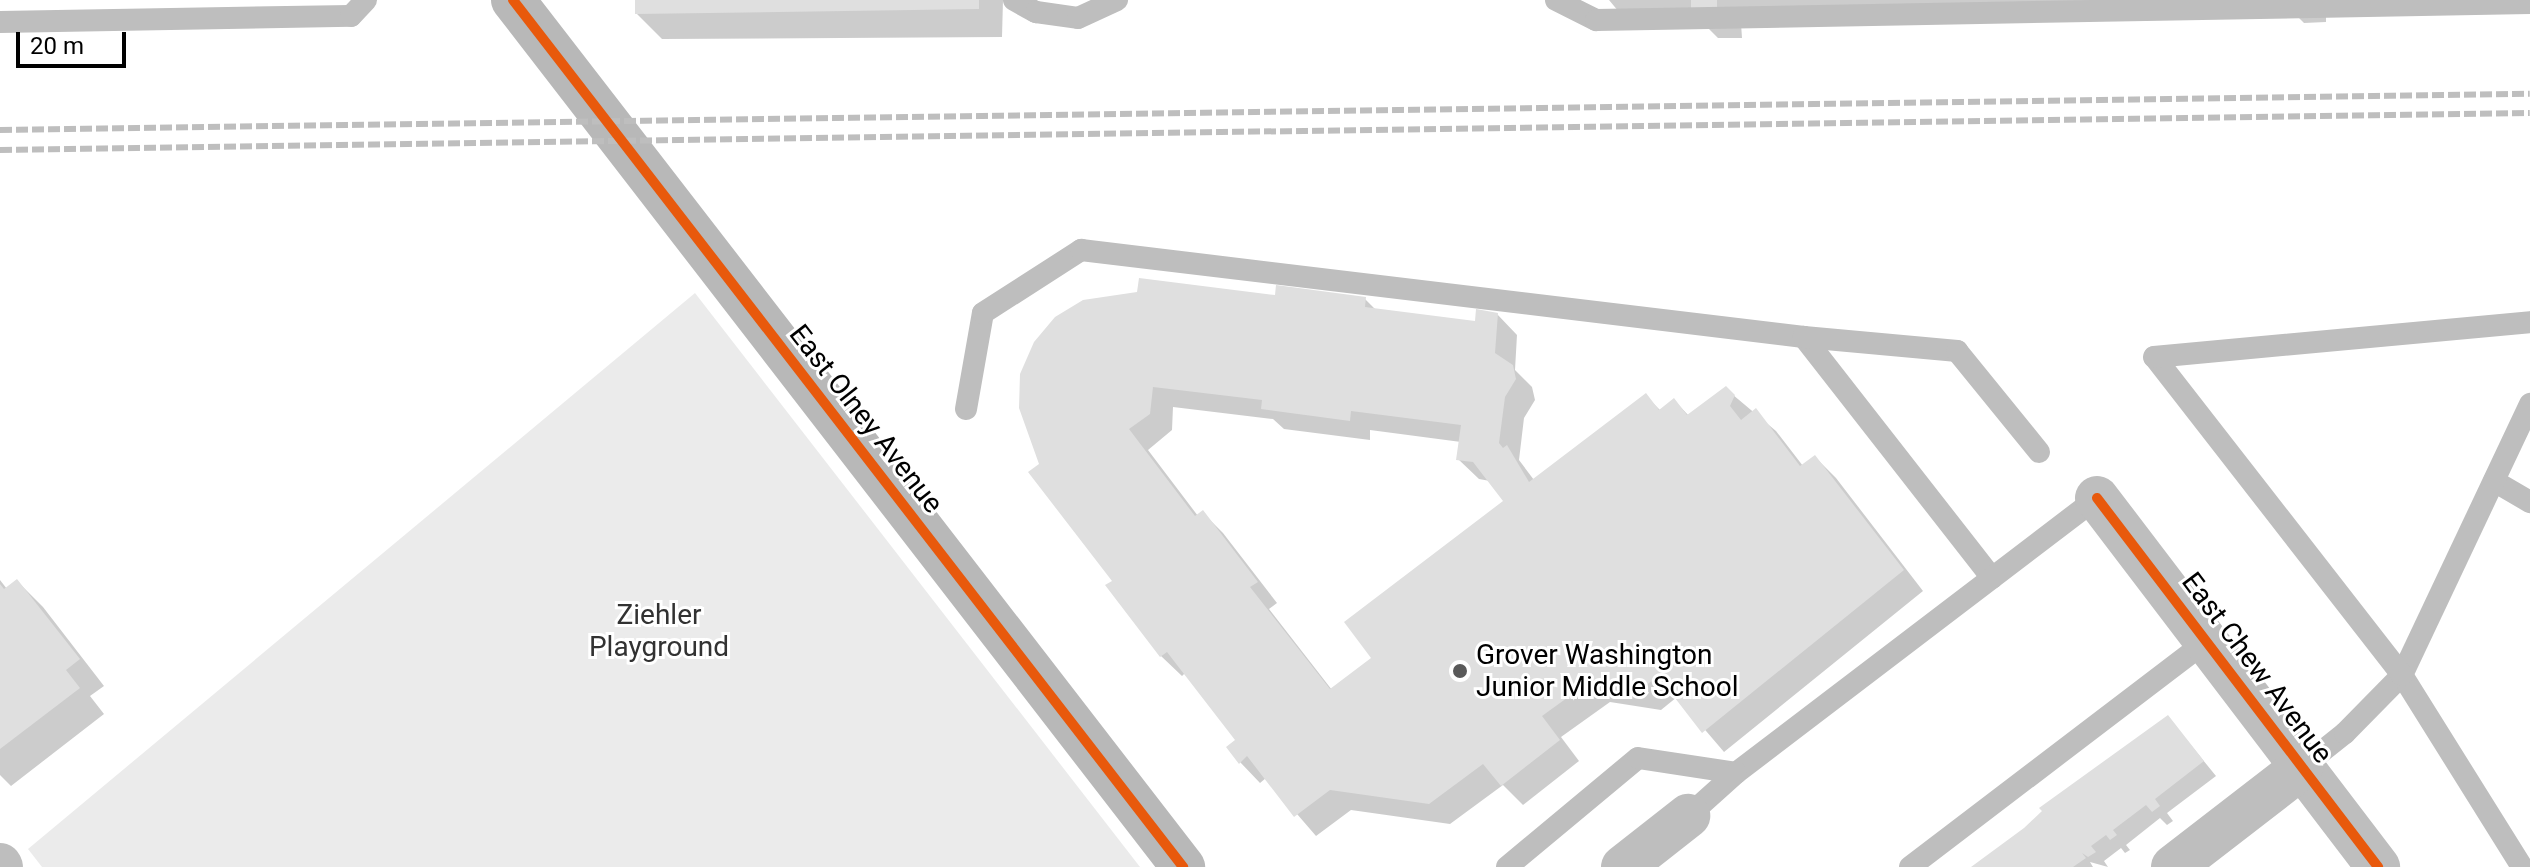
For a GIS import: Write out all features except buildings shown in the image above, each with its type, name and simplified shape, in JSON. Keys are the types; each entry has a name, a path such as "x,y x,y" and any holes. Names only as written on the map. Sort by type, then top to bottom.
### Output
{"street":[{"name":"East Olney Avenue","path":"513,0 1183,867"},
{"name":"East Chew Avenue","path":"2097,498 2378,867"},
{"path":"2173,867 2301,768"},
{"path":"1623,867 1688,816"}],"lane":[{"path":"0,22 121,10 351,16 366,0"},
{"path":"1014,0 1036,12 1078,18 1117,0"},
{"path":"1556,0 1596,20 2530,3"},
{"path":"966,409 983,313 1081,250 1804,337 1957,351 2039,452"},
{"path":"2522,867 2402,675 2154,357 2530,322"},
{"path":"1804,337 1992,578"},
{"path":"2301,768 2345,733 2402,675 2530,404"},
{"path":"2494,481 2530,502"},
{"path":"1688,816 1736,773 2097,498"},
{"path":"1910,867 2207,641"},
{"path":"1507,867 1638,758 1736,773"}],"green space":[{"name":"Ziehler Playground","path":"695,293 1140,867 42,867 28,849"}],"railway":[{"path":"0,130 2530,94"},
{"path":"0,150 2530,113"}],"cycle path":[{"path":"513,0 1183,867"},
{"path":"2097,498 2378,867"}],"place":[{"name":"Grover Washington Junior Middle School","path":"1460,671"}]}
